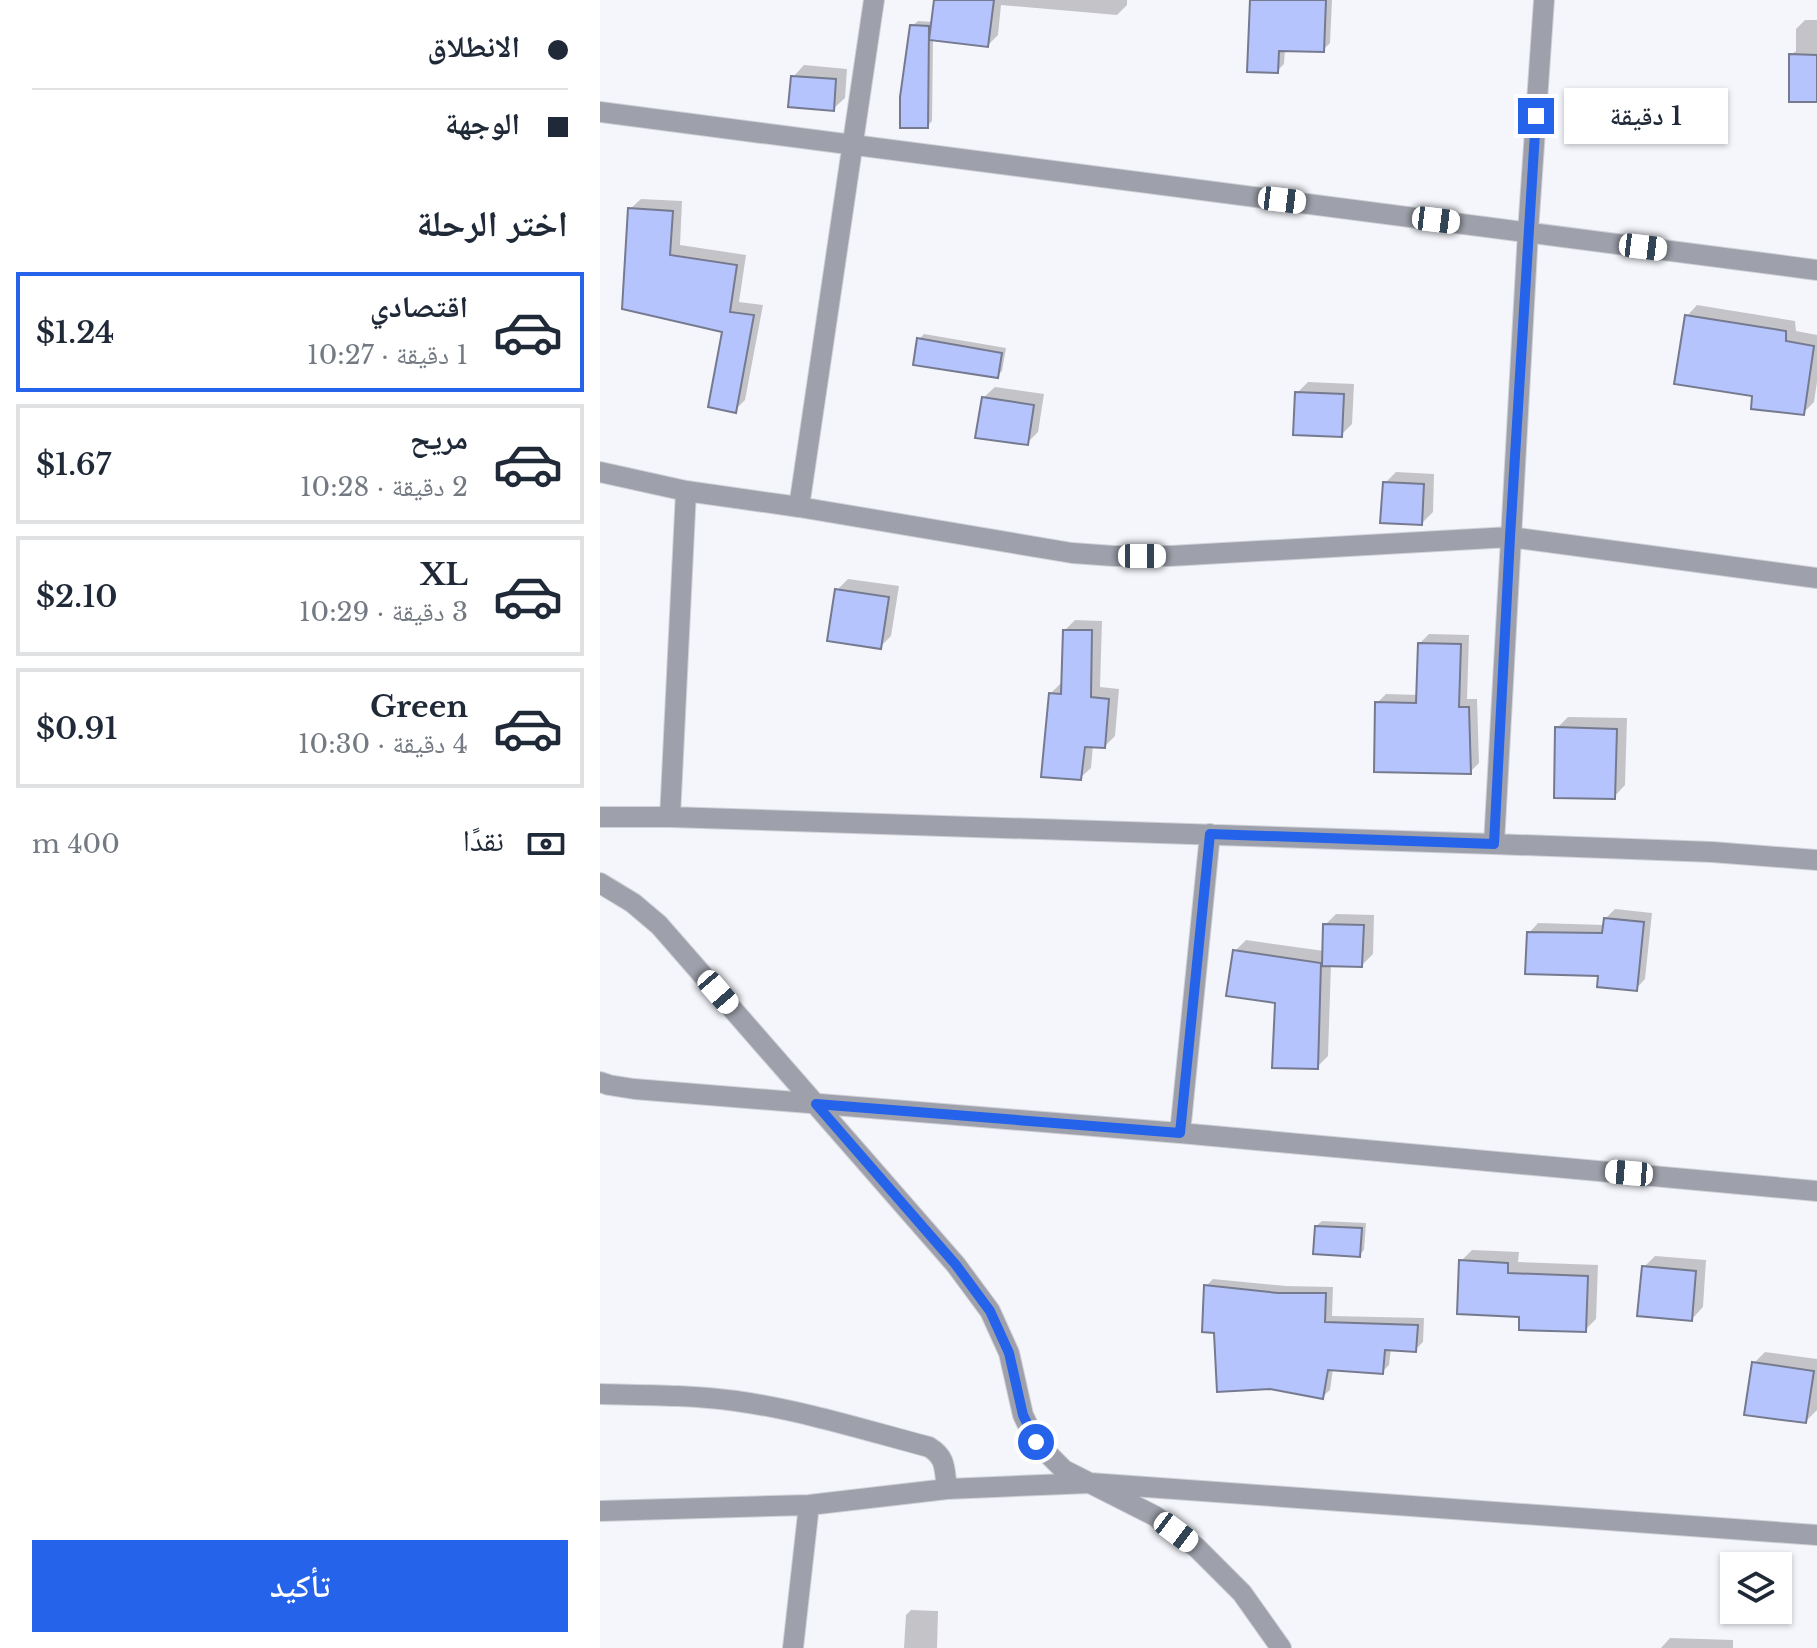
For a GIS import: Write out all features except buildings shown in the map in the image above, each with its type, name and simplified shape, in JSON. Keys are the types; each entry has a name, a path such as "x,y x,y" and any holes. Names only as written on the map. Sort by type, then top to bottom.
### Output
{"street":[{"path":"799,507 874,0"},
{"path":"1494,844 1544,0"},
{"path":"600,112 1817,270"},
{"path":"600,472 686,491 1072,553 1170,556 1510,537 1817,578"},
{"path":"670,817 686,491"},
{"path":"600,817 1494,844 1712,852 1817,860"},
{"path":"1180,1133 1210,834"},
{"path":"600,883 633,903 659,925 956,1265 990,1311 1009,1353 1023,1415 1036,1442 1064,1470 1155,1516 1197,1548 1242,1593 1281,1648"},
{"path":"600,1082 634,1089 1180,1133 1817,1191"},
{"path":"600,1394 675,1395 736,1401 789,1411 929,1447 940,1453 947,1489"},
{"path":"600,1511 809,1505 947,1489 1090,1483 1817,1535"},
{"path":"793,1648 809,1505"}],"route":[{"path":"1036,1442 1023,1415 1009,1353 990,1311 956,1265 816,1104 1180,1133 1210,834 1494,844 1536,116"}]}
